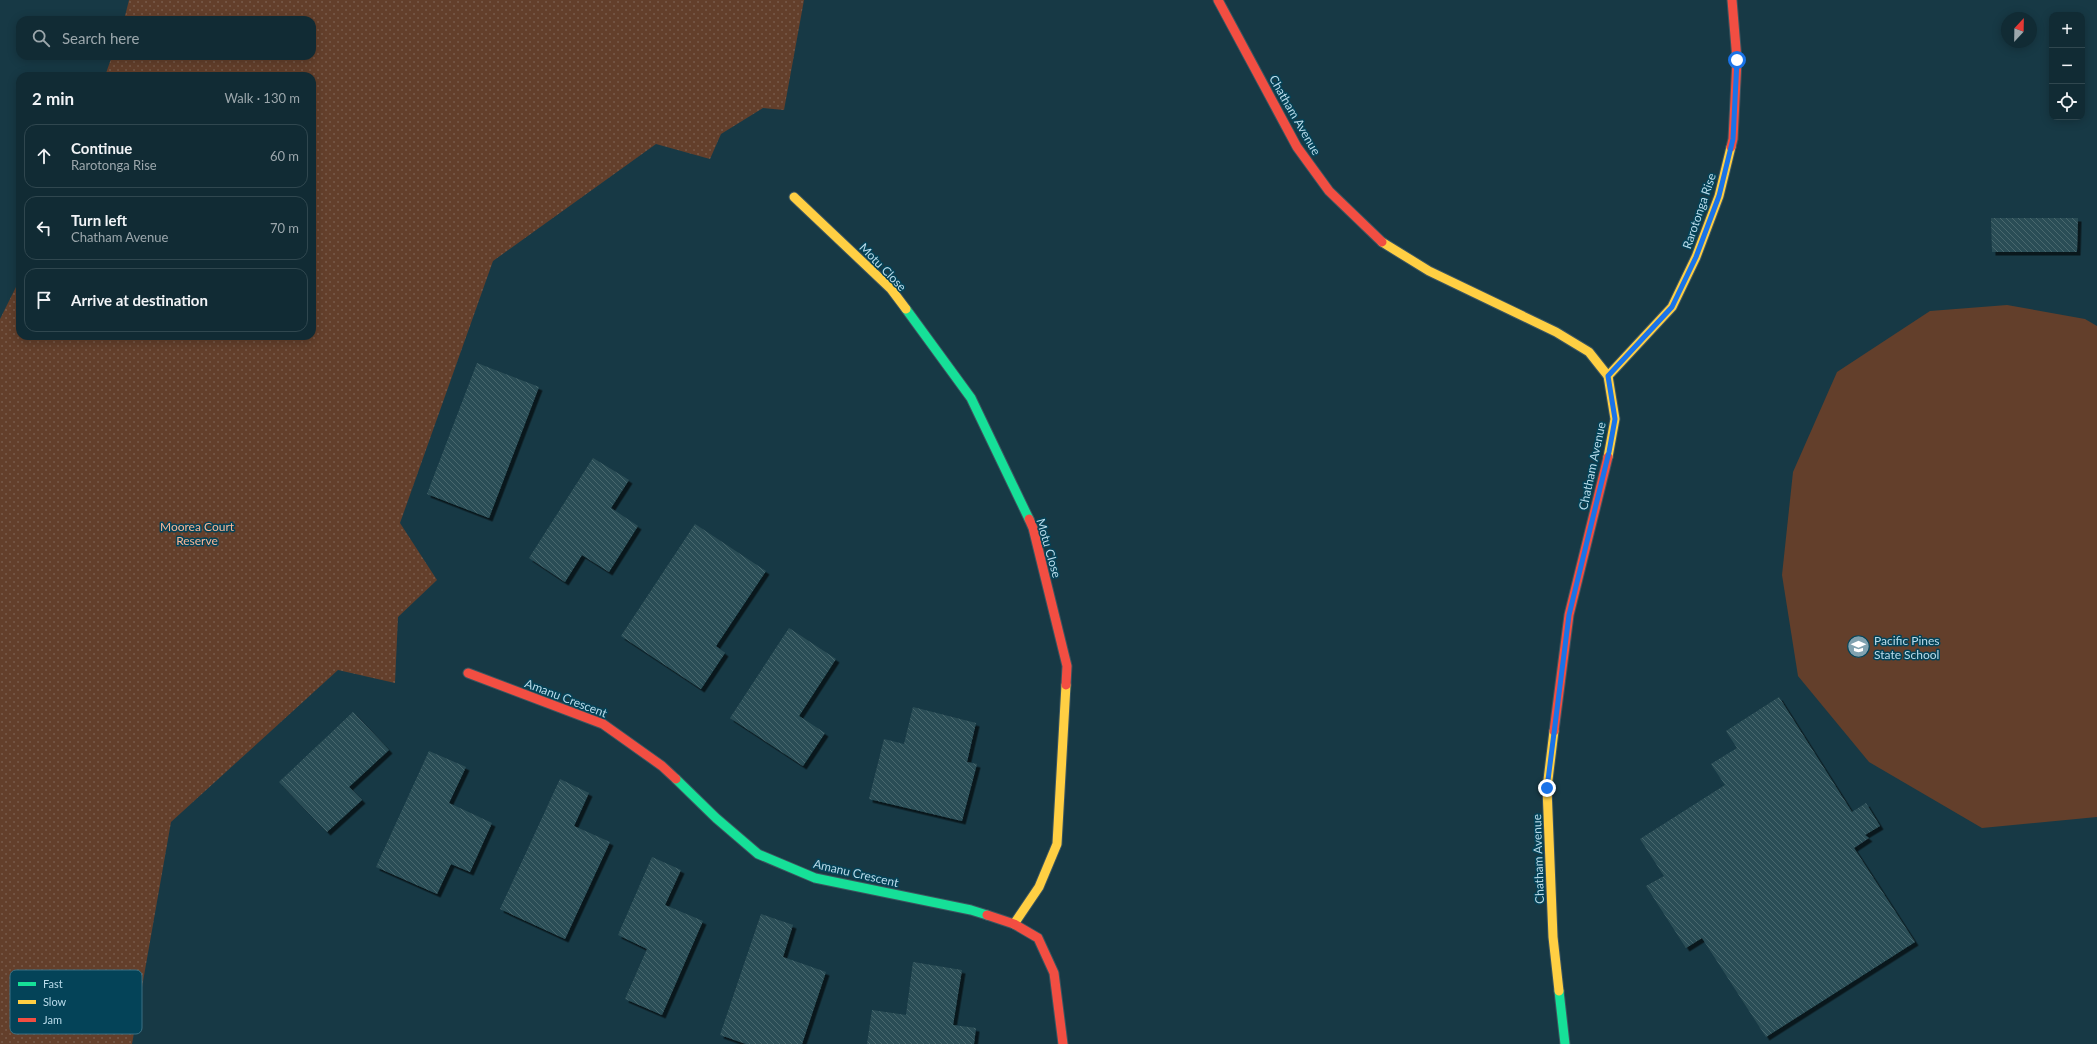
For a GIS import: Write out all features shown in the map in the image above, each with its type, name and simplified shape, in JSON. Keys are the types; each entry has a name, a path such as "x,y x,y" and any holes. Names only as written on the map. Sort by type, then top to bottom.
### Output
{"street":[{"name":"Chatham Avenue","path":"1218,0 1297,148 1329,191 1377,239 1429,271 1556,332 1589,352 1608,376 1615,419 1609,452 1569,615 1547,788 1553,937 1565,1044"},
{"name":"Rarotonga Rise","path":"1608,376 1672,307 1696,257 1719,196 1733,139 1737,60 1732,0"},
{"name":"Motu Close","path":"794,197 891,289 971,398 1033,528 1067,666 1057,844 1040,887 1014,924"},
{"name":"Amanu Crescent","path":"468,673 603,724 662,766 716,818 758,854 815,878 971,910 1014,924 1038,938 1054,973 1063,1044"}],"green space":[{"name":"Moorea Court Reserve","path":"129,0 804,0 784,110 763,108 721,134 710,159 656,144 493,261 400,523 437,580 398,617 395,683 338,670 171,822 142,987 142,970 10,970 10,1034 134,1034 132,1044 0,1044 0,319 16,287 16,340 316,340 316,72 106,72 111,60 316,60 316,16 125,16"},
{"path":"2007,305 2085,319 2097,326 2097,817 1982,828 1869,762 1798,676 1782,575 1793,472 1837,372 1930,311"}],"building":[{"path":"1991,218 2078,218 2077,252 1992,252"},
{"path":"477,363 539,387 489,518 427,494"},
{"path":"593,458 629,480 611,508 638,526 609,572 582,555 565,582 529,558"},
{"path":"695,524 766,571 716,646 725,653 701,689 621,636"},
{"path":"789,628 836,659 799,716 825,733 803,766 730,718"},
{"path":"1779,697 1852,812 1866,803 1880,826 1865,835 1869,838 1854,848 1915,942 1766,1037 1702,938 1686,948 1646,886 1664,876 1640,839 1725,785 1711,764 1737,748 1726,731"},
{"path":"913,707 976,723 967,762 977,764 962,821 869,799 884,739 904,744"},
{"path":"353,712 389,750 349,787 362,800 327,832 279,782"},
{"path":"429,751 466,767 449,803 492,823 470,872 451,864 437,894 376,867"},
{"path":"560,779 589,793 574,826 610,842 565,939 500,909"},
{"path":"652,857 681,870 665,905 703,921 662,1015 625,999 647,949 618,935"},
{"path":"761,914 793,925 783,957 826,972 802,1044 746,1044 720,1035"},
{"path":"913,962 962,970 953,1025 976,1028 974,1044 867,1044 872,1010 906,1015"}],"traffic: fast":[{"path":"906,309 971,398 1029,519"},
{"path":"676,779 716,818 758,854 815,878 971,910 987,915"},
{"path":"1559,991 1565,1044"}],"traffic: slow":[{"path":"1608,376 1672,307 1696,257 1719,196 1731,147"},
{"path":"794,197 891,289 906,309"},
{"path":"1382,242 1429,271 1556,332 1589,352 1608,376 1615,419 1608,457"},
{"path":"1014,924 1039,887 1057,844 1066,685"},
{"path":"1554,731 1547,788 1553,937 1559,991"}],"traffic: jam":[{"path":"1218,0 1297,147 1329,191 1382,242"},
{"path":"1731,147 1733,139 1737,60 1732,0"},
{"path":"1554,731 1569,615 1608,457"},
{"path":"1029,519 1033,528 1067,666 1066,685"},
{"path":"468,673 603,724 662,766 676,779"},
{"path":"987,915 1014,924 1038,938 1054,973 1063,1044"}],"place":[{"name":"Pacific Pines State School","path":"1858,647"}],"route":[{"path":"1547,788 1569,615 1609,452 1615,419 1608,376 1672,307 1696,257 1719,196 1733,139 1737,60"}]}
